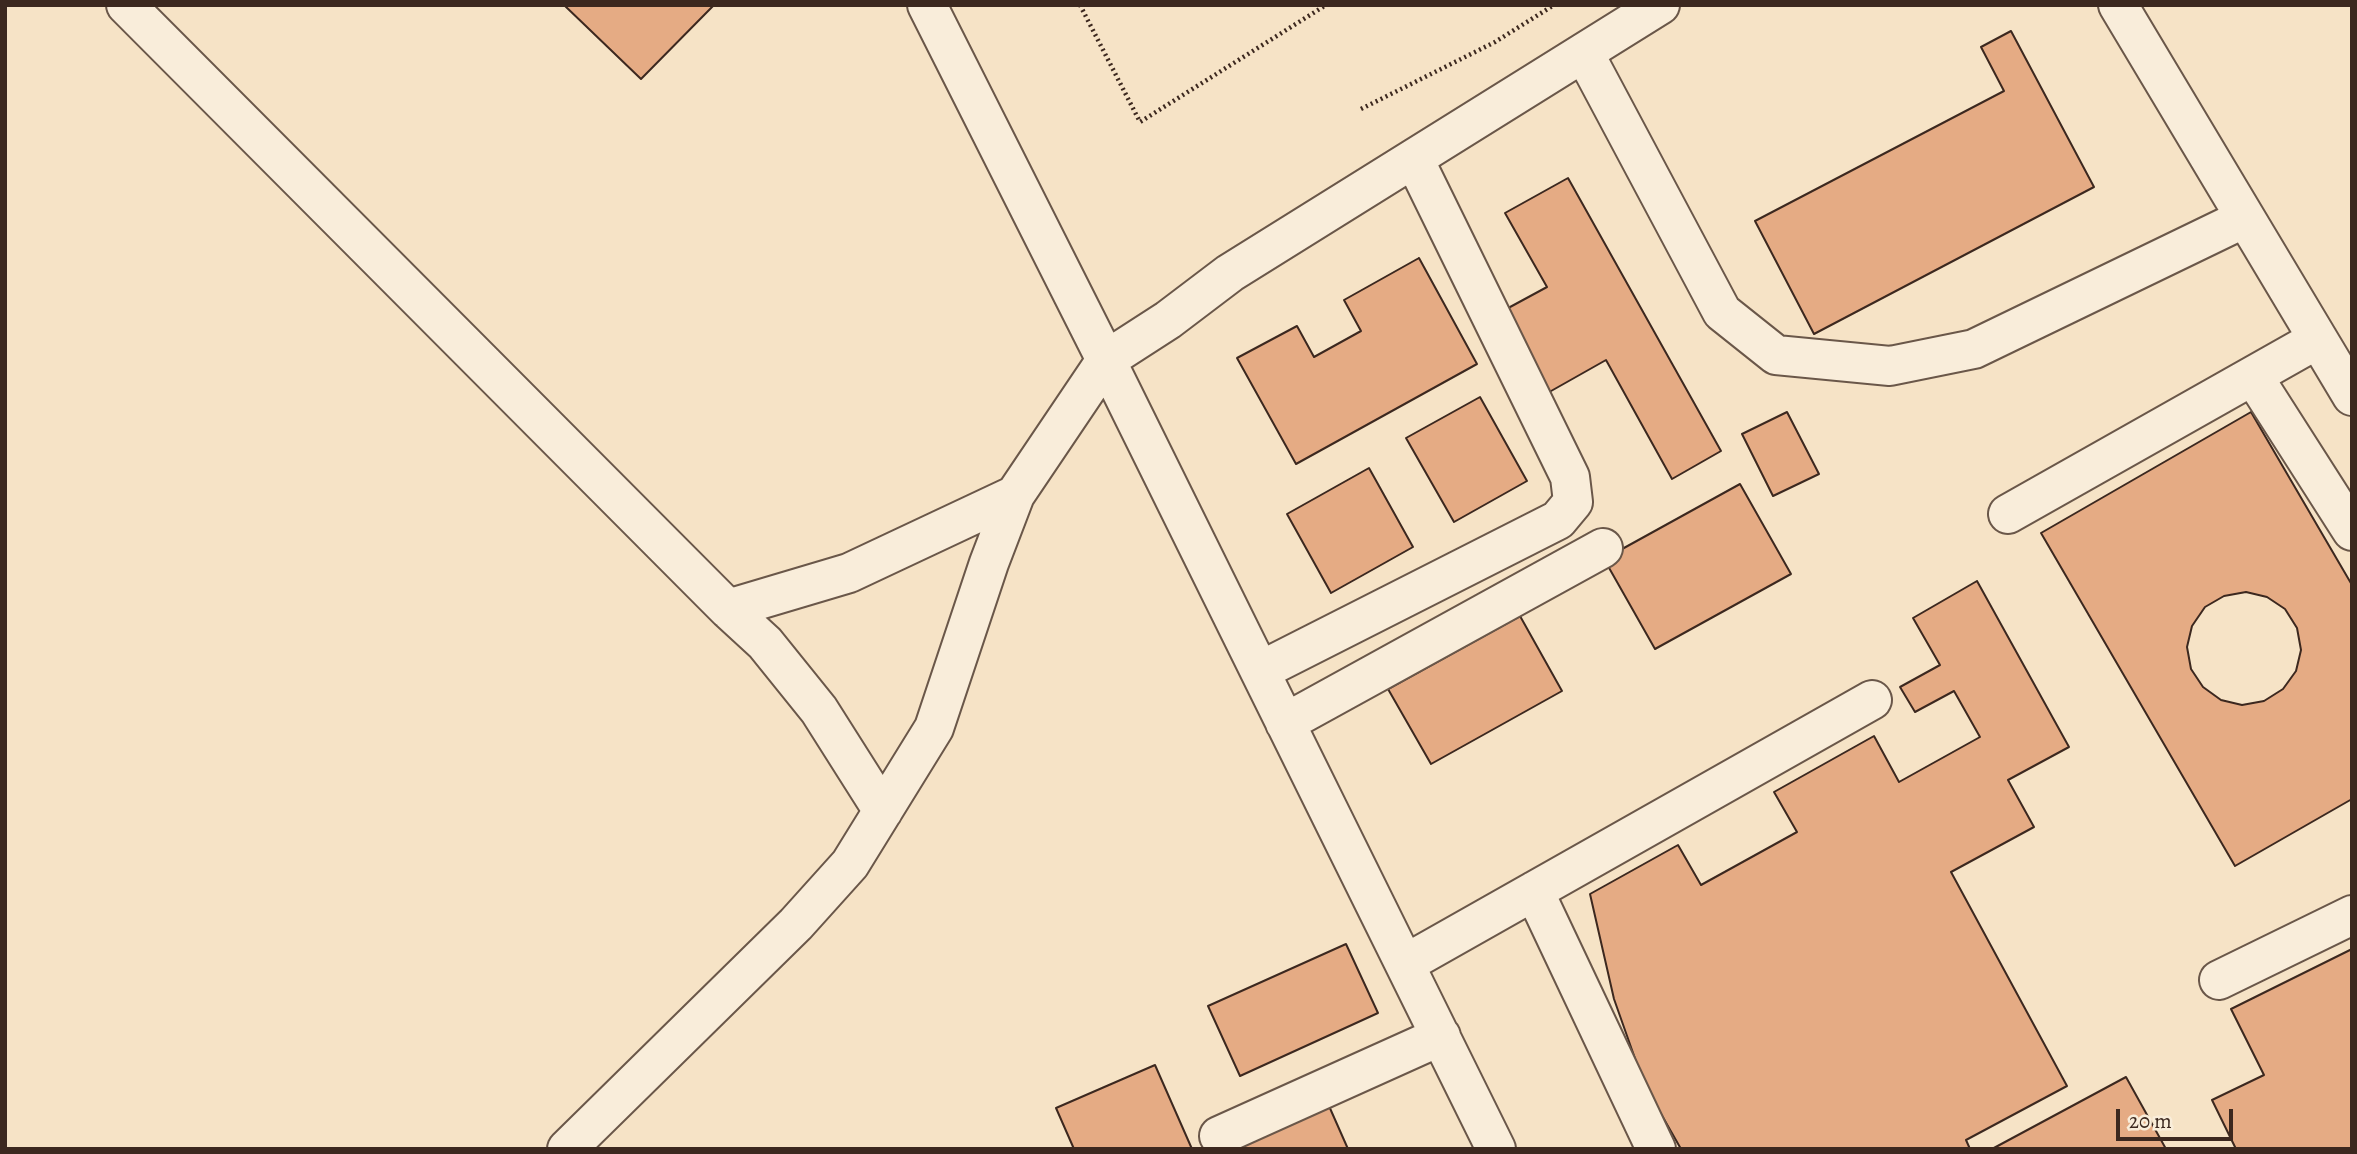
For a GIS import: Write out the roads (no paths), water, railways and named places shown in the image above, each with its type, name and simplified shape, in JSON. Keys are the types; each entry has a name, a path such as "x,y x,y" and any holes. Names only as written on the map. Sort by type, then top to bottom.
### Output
{"street":[{"path":"127,5 728,609 765,643 819,710 883,811"},
{"path":"927,5 1106,360 1496,1149"},
{"path":"567,1149 796,924 850,864 934,728 989,563 1015,495 1106,360 1167,320 1230,273 1660,5"},
{"path":"2118,5 2352,396"},
{"path":"1584,52 1722,312 1776,355 1890,366 1974,349 2245,218"},
{"path":"1260,671 1559,520 1573,502 1570,477 1414,159"},
{"path":"2008,514 2318,340"},
{"path":"2253,376 2352,531"},
{"path":"728,609 849,573 1015,495"},
{"path":"1285,723 1603,548"},
{"path":"1405,964 1872,700"},
{"path":"1534,891 1656,1149"},
{"path":"2219,980 2352,915"},
{"path":"1219,1136 1441,1036"}]}
